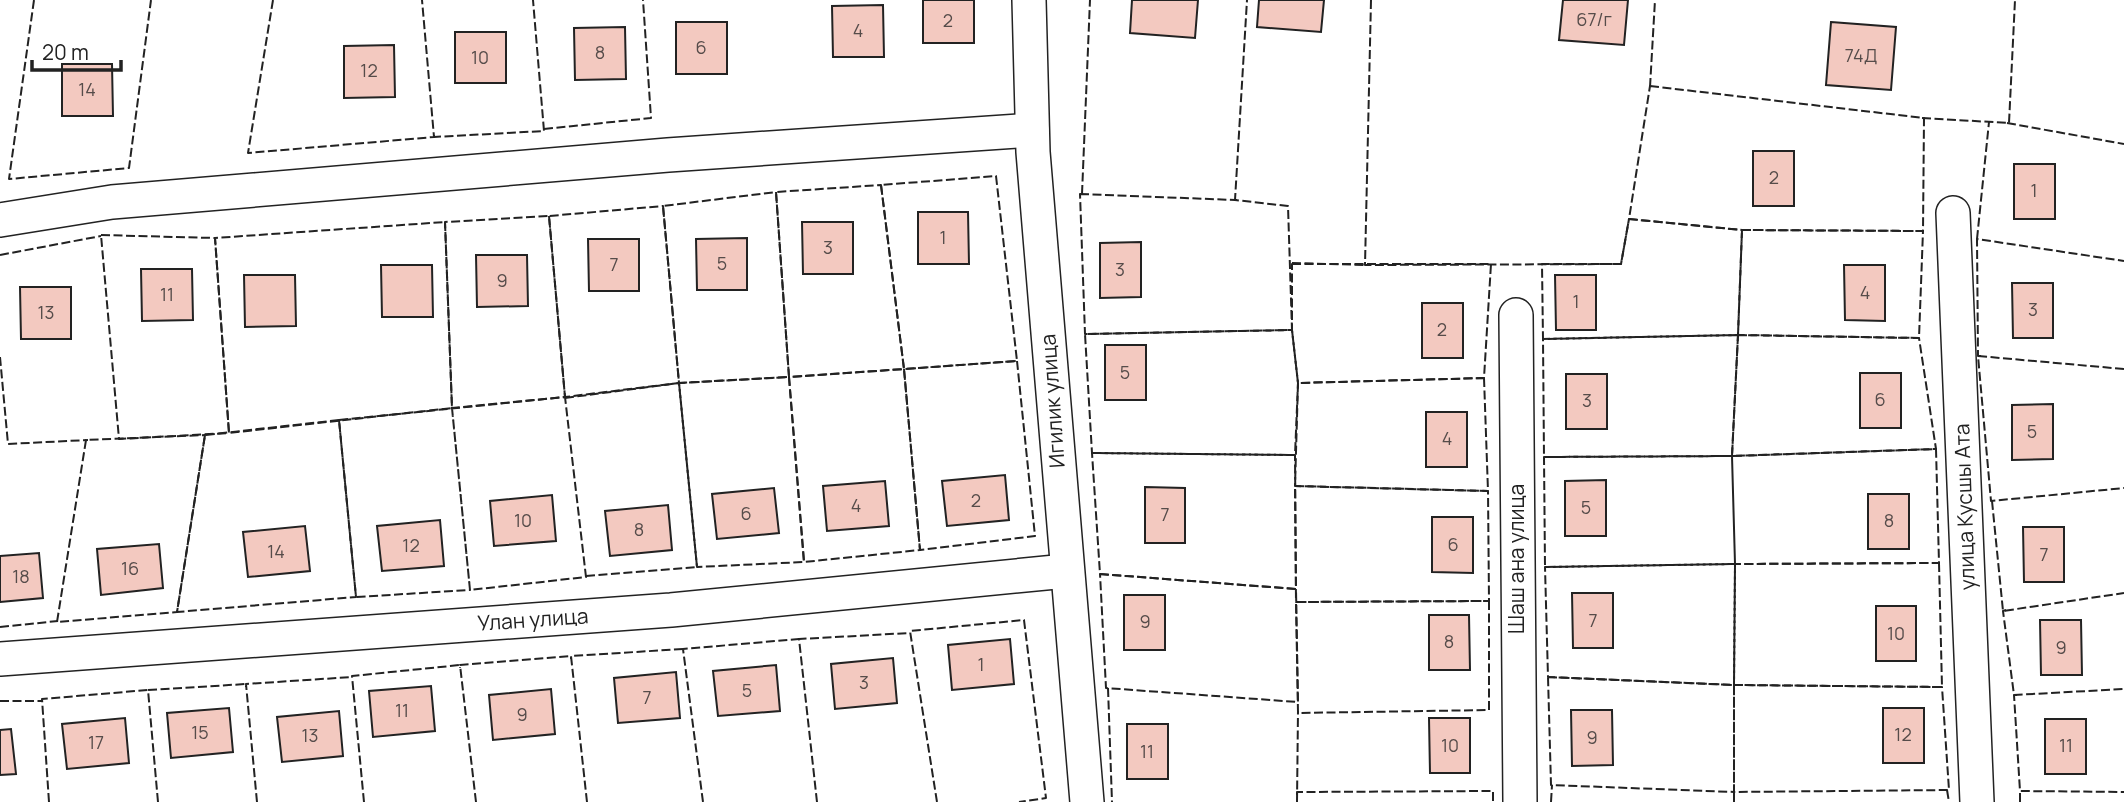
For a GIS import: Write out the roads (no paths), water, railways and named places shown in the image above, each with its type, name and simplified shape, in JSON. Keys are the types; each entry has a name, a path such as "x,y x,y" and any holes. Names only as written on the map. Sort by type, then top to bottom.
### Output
{"street":[{"name":"Игилик улица","path":"1030,0 1032,130 1087,802"},
{"path":"0,220 126,201 654,156 1032,130"},
{"name":"улица Кусшы Ата","path":"1953,213 1977,802"},
{"name":"Шаш ана улица","path":"1516,315 1520,802"},
{"name":"Улан улица","path":"0,659 671,610 1066,571"}]}
